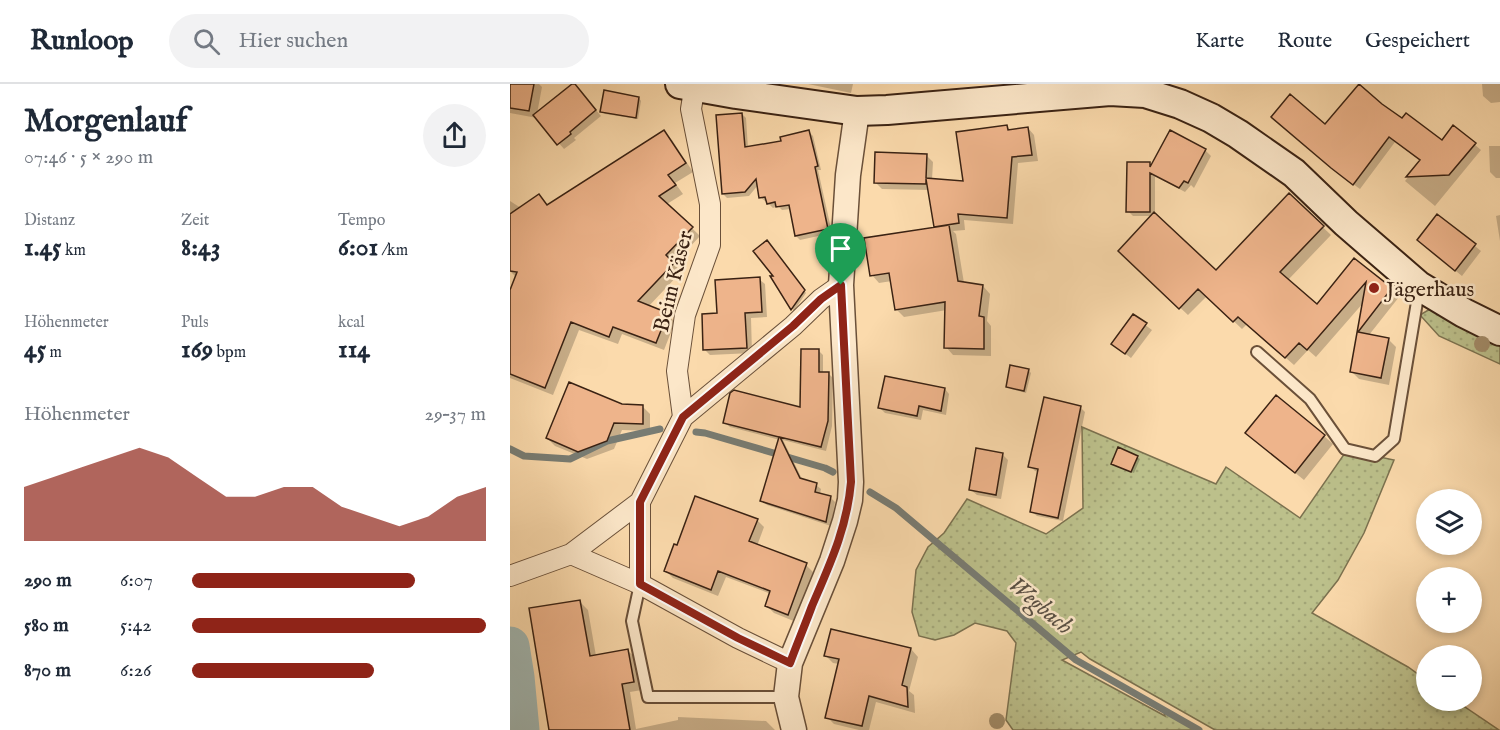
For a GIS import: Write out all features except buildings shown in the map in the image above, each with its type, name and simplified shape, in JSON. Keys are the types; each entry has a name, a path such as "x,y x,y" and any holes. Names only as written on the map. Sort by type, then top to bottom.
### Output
{"main road":[{"path":"690,85 736,94 857,111 887,110 1110,87 1145,93 1180,104 1211,118 1238,134 1294,173 1352,229 1419,286 1500,331"}],"street":[{"name":"Beim Käser","path":"683,417 677,371 685,315 710,245 710,204 691,109 690,85"},
{"path":"794,730 786,697 790,663 832,561 845,521 851,482 841,285 848,175 857,111"},
{"path":"513,575 571,554 640,502 683,417 793,326 821,299 841,285"},
{"path":"640,502 640,584"},
{"path":"571,554 640,584 738,638 790,663"}],"lane":[{"path":"1257,352 1310,399 1345,449 1375,456 1394,439 1419,286"},
{"path":"640,584 632,621 648,697 786,697"}],"green space":[{"path":"1430,309 1446,313 1500,343 1500,364 1439,336 1420,315"},
{"path":"1082,427 1216,484 1226,467 1300,518 1347,450 1394,460 1364,533 1338,580 1312,613 1416,673 1416,711 1471,711 1499,730 1215,730 1081,652 1062,660 1165,716 1164,711 1195,730 1013,730 1006,720 1016,643 1007,631 975,623 954,635 935,640 919,636 912,612 916,570 928,547 944,533 967,499 1046,534 1083,508"}],"waterway":[{"name":"Wegbach","path":"510,449 524,456 570,459 607,441 660,429"},
{"name":"Wegbach","path":"696,432 833,472"},
{"name":"Wegbach","path":"870,492 896,508 1076,660 1199,730"},
{"path":"510,646 520,730"}],"place":[{"name":"Jägerhaus","path":"1374,288"}],"route":[{"path":"841,285 851,482 849,500 832,561 790,663 738,638 640,584 640,502 683,417 747,366 821,299 841,285"}]}
